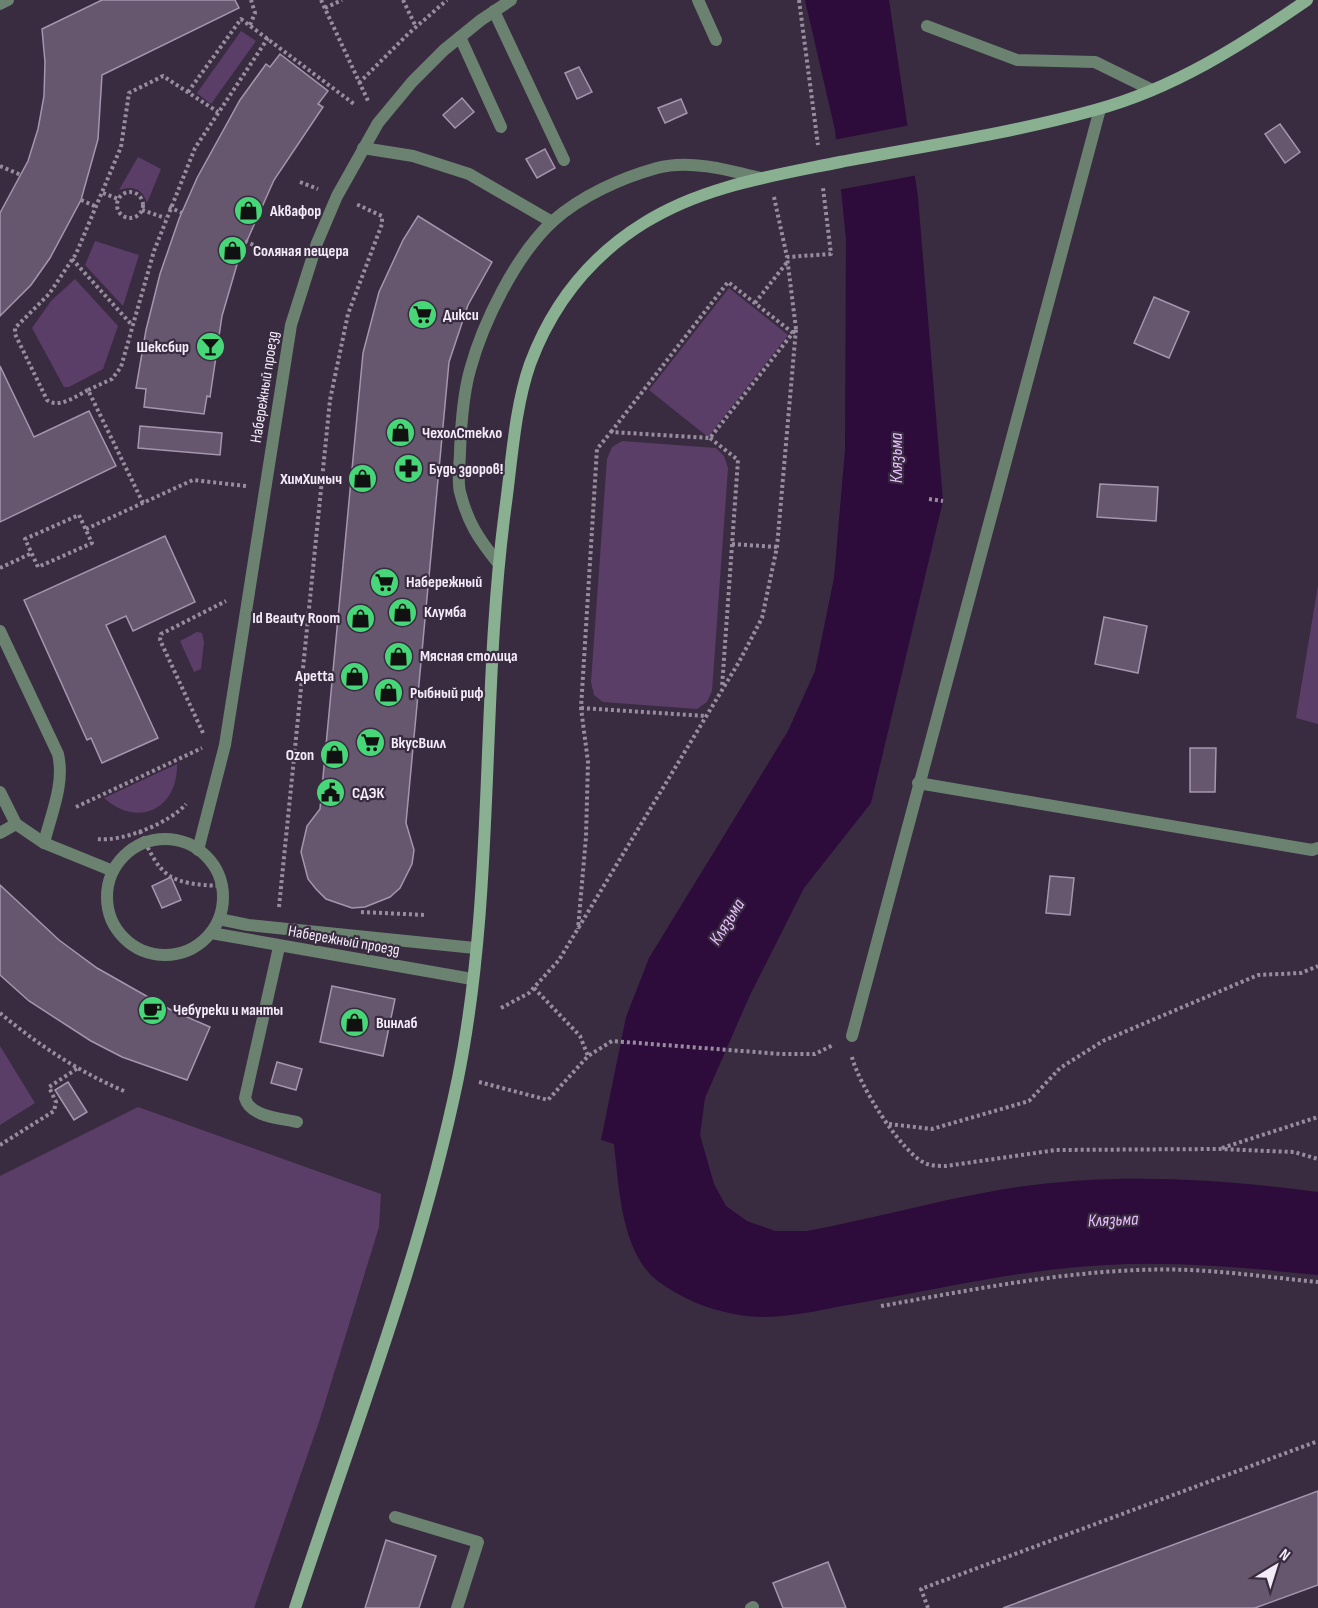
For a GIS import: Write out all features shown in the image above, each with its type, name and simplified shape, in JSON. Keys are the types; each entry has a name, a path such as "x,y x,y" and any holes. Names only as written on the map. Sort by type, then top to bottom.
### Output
{"main road":[{"path":"295,1608 413,1251 458,1076 475,948 489,752 498,563 514,441 529,368 556,307 581,275 610,246 678,204 717,189 766,177 994,133 1100,109 1152,90 1249,40 1306,0"}],"street":[{"path":"0,4 8,0"},
{"name":"Набережный проезд","path":"198,850 225,745 291,325 316,243 337,196 378,123 412,82 460,37 511,0"},
{"path":"698,0 716,40"},
{"path":"495,11 564,160"},
{"path":"927,26 1017,60 1095,62 1152,90"},
{"path":"460,37 501,127"},
{"path":"852,1036 1100,109"},
{"path":"363,148 413,156 469,174 552,222"},
{"path":"498,563 472,530 459,489 461,435 469,371 491,313 523,258 552,222 572,206 614,183 660,167 712,166 766,177"},
{"path":"0,631 58,754 61,767 60,783 44,843"},
{"path":"918,783 1312,850 1318,848"},
{"path":"0,792 16,824 44,843 113,871"},
{"path":"0,833 16,824"},
{"path":"172,840 198,850 215,869 222,886 222,906 219,919 211,933 198,945 183,952 166,955 149,953 134,946 121,935 112,921 108,904 108,887 113,871 132,850 145,843 172,840"},
{"name":"Набережный проезд","path":"219,919 276,928 475,948"},
{"name":"Набережный проезд","path":"211,933 279,947 472,979"},
{"path":"279,947 245,1098 247,1106 254,1112 297,1122"},
{"path":"395,1517 477,1542 457,1608"}],"path":[{"path":"250,25 255,13 251,0"},
{"path":"321,0 378,123"},
{"path":"325,8 342,0"},
{"path":"403,0 416,27"},
{"path":"359,83 447,0"},
{"path":"799,0 818,149"},
{"path":"188,92 241,19 354,104"},
{"path":"218,112 163,76 129,93 121,147 97,207 72,259 49,294 18,322 15,334 47,400 52,404 58,404 112,379 117,373 165,218 195,148 268,38"},
{"path":"0,166 21,175"},
{"path":"276,928 330,400 348,314 382,224 382,216 376,211 300,182"},
{"path":"755,303 788,259 831,254 822,184"},
{"path":"103,192 118,199"},
{"path":"135,193 140,197 142,210 137,215 124,217 119,212 118,199 122,194 135,193"},
{"path":"81,200 97,207"},
{"path":"501,1008 529,993 559,960 722,690 762,618 777,547 795,331 788,259 775,204"},
{"path":"169,207 182,213"},
{"path":"142,210 165,218"},
{"path":"246,241 266,251"},
{"path":"72,259 131,324"},
{"path":"578,929 586,837 588,762 581,708 597,449 728,282 795,331"},
{"path":"710,438 795,331"},
{"path":"88,390 143,503"},
{"path":"610,432 710,438 738,460 722,690"},
{"path":"86,529 193,480 266,488"},
{"path":"929,499 943,501"},
{"path":"79,514 86,529 92,543 38,567 25,539 79,514"},
{"path":"732,544 777,547"},
{"path":"0,568 32,554"},
{"path":"205,737 160,640 161,634 251,589"},
{"path":"581,708 706,716"},
{"path":"50,818 202,747 206,743 206,755"},
{"path":"94,838 110,840 140,831 175,814 188,801"},
{"path":"140,831 155,865 168,875 196,885 222,886"},
{"path":"279,904 290,905"},
{"path":"358,911 426,915"},
{"path":"889,1124 932,1129 1011,1108 1029,1101 1060,1068 1103,1041 1258,975 1301,973 1318,966"},
{"path":"534,988 580,1036 588,1056"},
{"path":"0,1013 24,1033 78,1068 124,1091"},
{"path":"0,1023 7,1019"},
{"path":"458,1076 548,1100 588,1056 612,1041 781,1054 815,1054 852,1036 852,1058 856,1074 889,1124 916,1158 928,1165 937,1166 1056,1150 1219,1149 1294,1152 1318,1159"},
{"path":"0,1145 54,1112 57,1107 56,1101 49,1087 78,1068"},
{"path":"1219,1149 1318,1117"},
{"path":"881,1306 1021,1281 1105,1272 1190,1270 1318,1282"},
{"path":"928,1608 921,1589 1318,1441"}],"shaded area":[{"path":"241,31 256,41 211,104 197,93"},
{"path":"138,157 161,169 147,203 143,194 137,189 119,190"},
{"path":"95,241 139,255 123,306 85,265"},
{"path":"75,279 118,326 103,369 69,387 64,387 32,328 51,301"},
{"path":"729,288 788,335 708,437 649,390"},
{"path":"622,441 716,448 724,456 728,468 712,691 707,702 697,709 603,702 594,695 591,682 607,459 612,447"},
{"path":"1318,585 1318,724 1296,718"},
{"path":"197,632 202,633 204,642 201,669 194,672 180,641"},
{"path":"177,764 176,780 171,793 153,810 142,813 129,812 104,798"},
{"path":"0,1046 35,1103 0,1125"},
{"path":"138,1107 381,1194 379,1227 319,1422 254,1608 0,1608 0,1176"}],"water":[{"name":"Клязьма","path":"805,0 889,0 918,197 943,501 871,803 804,888 750,995 705,1098 700,1135 714,1184 726,1206 747,1221 775,1231 807,1231 975,1194 1039,1184 1078,1181 1199,1180 1318,1192 1318,1275 1186,1265 1133,1264 1075,1267 984,1280 799,1314 766,1317 724,1312 685,1298 667,1288 646,1270 629,1237 620,1199 614,1144 601,1140 626,1017 649,958 788,731 815,671 834,578 845,450 846,239 835,130"}],"pier":[{"path":"911,125 918,175 838,190 833,140"}],"building":[{"path":"102,0 235,0 239,8 102,75 98,139 81,200 50,258 31,285 0,316 0,213 28,161 38,129 44,96 45,62 42,29"},
{"path":"280,54 328,91 318,104 323,107 274,180 238,261 222,316 210,397 207,396 204,414 144,407 146,389 136,388 146,330 160,274 179,219 197,178 240,100 266,64 270,67"},
{"path":"579,67 592,92 577,99 565,73"},
{"path":"462,98 474,112 455,128 443,115"},
{"path":"681,99 687,113 665,123 658,108"},
{"path":"1280,124 1300,152 1285,163 1265,134"},
{"path":"545,149 555,168 537,178 526,159"},
{"path":"418,216 492,262 468,305 449,362 406,823 414,850 412,864 400,888 390,897 365,907 352,908 326,899 316,889 308,879 301,852 307,826 320,809 363,353 379,292 403,240"},
{"path":"1154,297 1189,312 1169,358 1134,343"},
{"path":"0,366 34,437 89,411 116,466 0,522"},
{"path":"140,426 222,433 220,455 138,448"},
{"path":"1100,484 1158,487 1156,521 1097,517"},
{"path":"165,536 195,602 133,631 126,616 106,625 158,738 102,763 91,738 87,740 24,600"},
{"path":"1104,617 1147,626 1138,673 1095,664"},
{"path":"1190,748 1216,748 1215,792 1190,792"},
{"path":"1050,876 1074,878 1070,915 1046,913"},
{"path":"171,877 181,900 162,908 152,886"},
{"path":"0,885 59,940 97,968 171,1010 210,1027 187,1080 122,1057 91,1041 29,1001 0,975"},
{"path":"332,986 395,999 383,1056 320,1042"},
{"path":"277,1062 302,1069 296,1090 271,1083"},
{"path":"68,1082 87,1112 74,1120 55,1090"},
{"path":"1318,1491 1318,1585 1255,1608 1003,1608"},
{"path":"386,1540 436,1556 419,1608 365,1608"},
{"path":"828,1562 846,1608 783,1608 773,1583"}],"place":[{"name":"Аквафор","path":"249,211"},
{"name":"Соляная пещера","path":"232,251"},
{"name":"Дикси","path":"422,315"},
{"name":"Шексбир","path":"210,347"},
{"name":"ЧехолСтекло","path":"401,433"},
{"name":"Будь здоров!","path":"408,469"},
{"name":"ХимХимыч","path":"363,479"},
{"name":"Набережный","path":"385,582"},
{"name":"Клумба","path":"403,612"},
{"name":"Id Beauty Room","path":"361,618"},
{"name":"Мясная столица","path":"399,656"},
{"name":"Apetta","path":"355,676"},
{"name":"Рыбный риф","path":"389,693"},
{"name":"ВкусВилл","path":"370,743"},
{"name":"Ozon","path":"335,755"},
{"name":"СДЭК","path":"331,793"},
{"name":"Чебуреки и манты","path":"152,1010"},
{"name":"Винлаб","path":"355,1023"}]}
